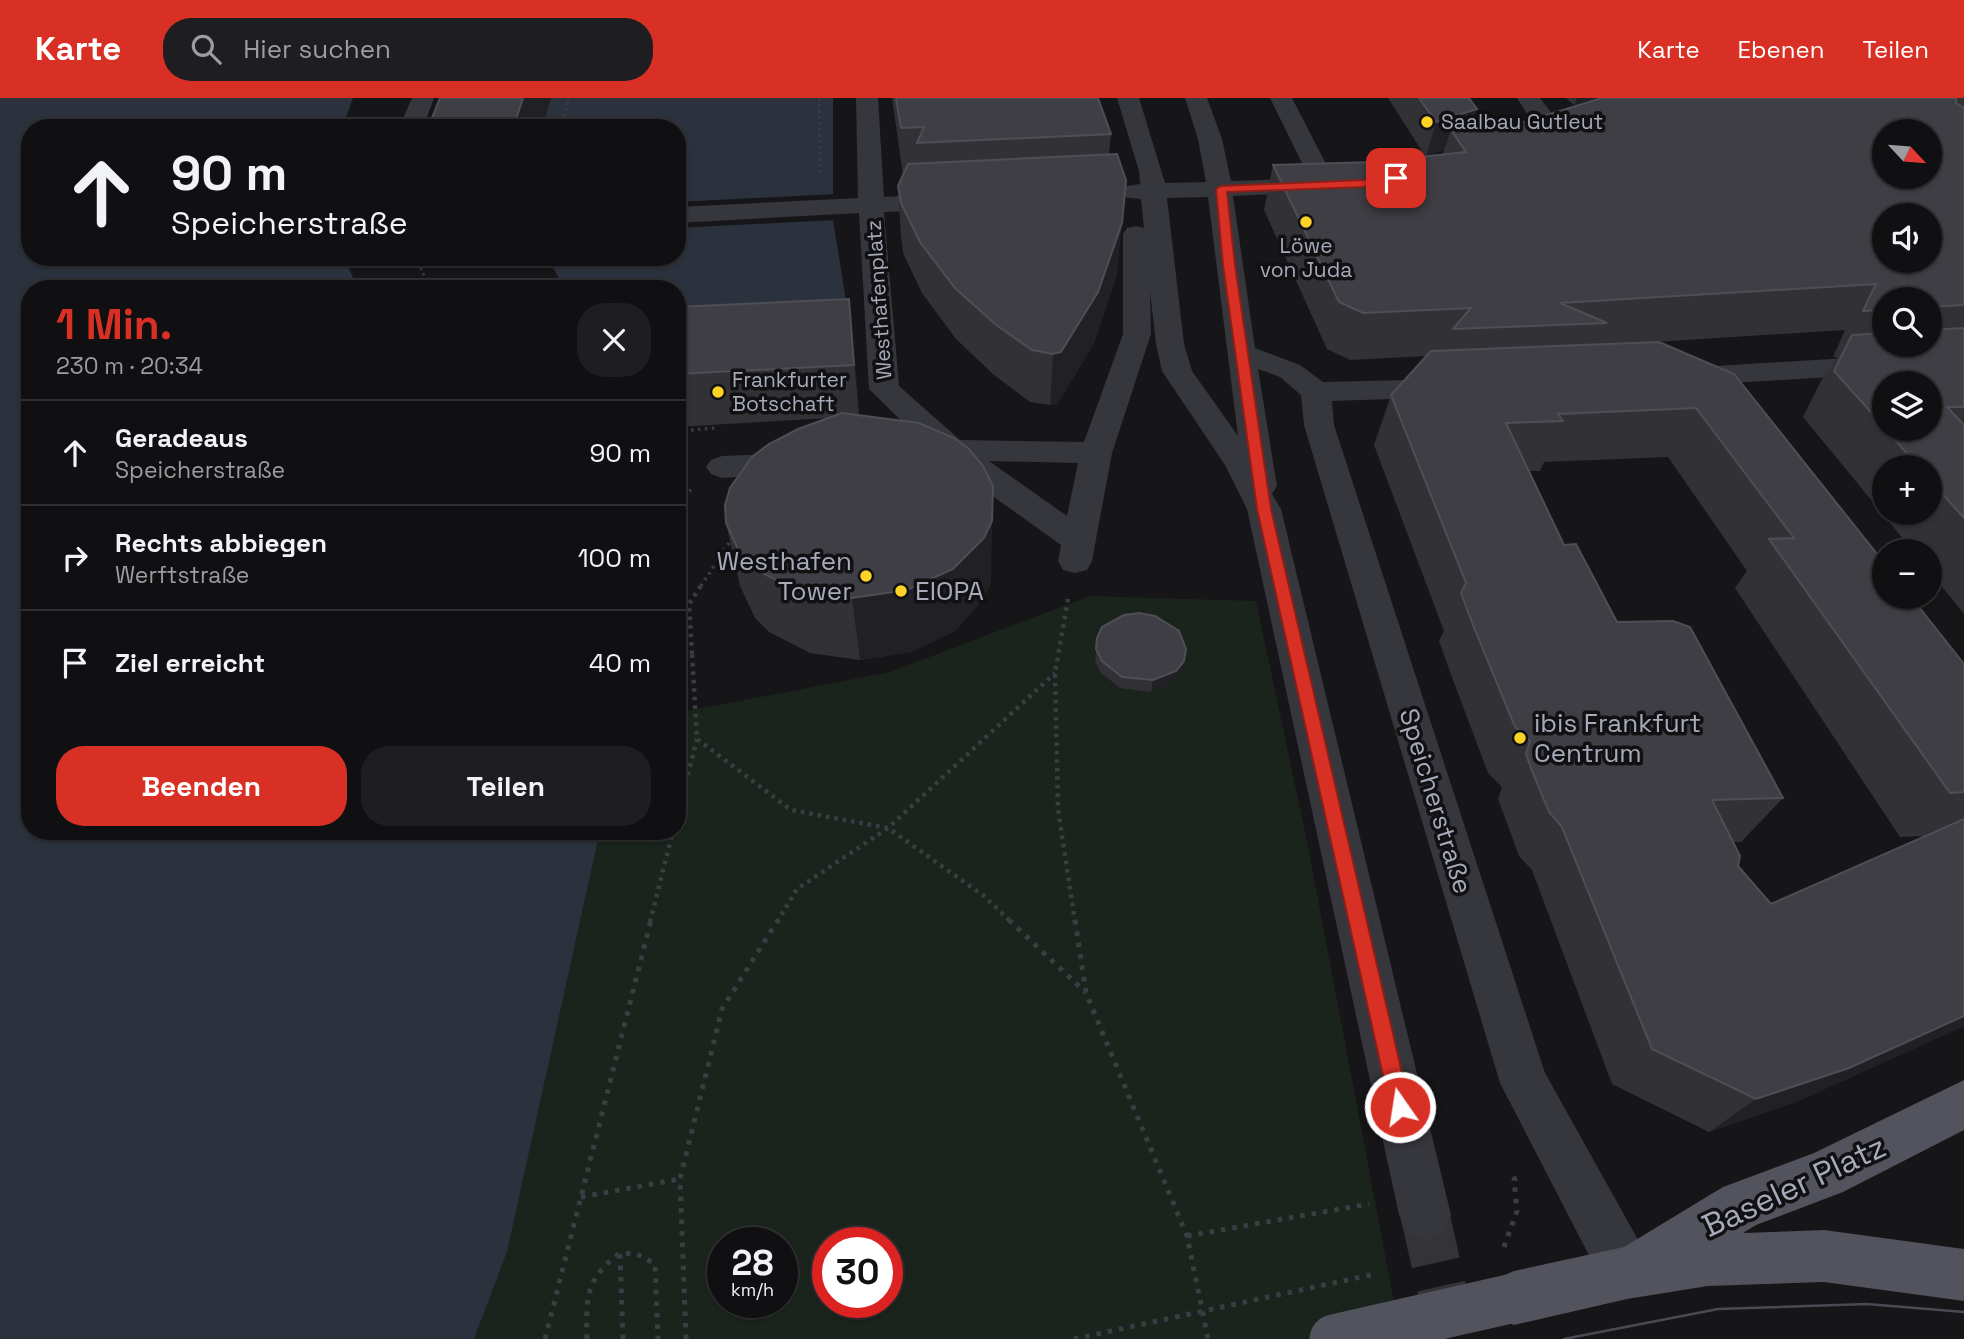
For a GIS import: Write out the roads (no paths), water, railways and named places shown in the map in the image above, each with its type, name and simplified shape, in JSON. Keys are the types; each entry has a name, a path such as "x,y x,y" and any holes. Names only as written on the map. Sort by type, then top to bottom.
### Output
{"main road":[{"name":"Baseler Platz","path":"1627,1273 1741,1205 1825,1174 1964,1104"},
{"name":"Baseler Platz","path":"1334,1339 1627,1273 1708,1260 1824,1256 1964,1275"}],"street":[{"path":"415,119 423,98"},
{"name":"Westhafenplatz","path":"867,98 884,389 952,450 1077,551 1096,453"},
{"path":"1128,98 1146,149 1154,191 1170,344 1177,371 1240,463 1264,509"},
{"path":"1196,98 1212,140 1221,189 1264,509 1425,1215"},
{"path":"1281,98 1313,162"},
{"path":"1526,133 1556,121 1528,98"},
{"path":"1104,193 1344,184"},
{"path":"872,214 971,200"},
{"path":"686,215 842,212 931,219"},
{"path":"913,453 952,450 1096,453 1137,334 1136,225"},
{"path":"1241,353 1290,371 1317,392 1478,387"},
{"path":"1657,379 1964,360"},
{"path":"1721,376 1745,408"},
{"name":"Speicherstraße","path":"1317,392 1320,425 1524,1083 1627,1273"},
{"path":"722,467 809,462 761,496"}],"tunnel":[{"path":"1425,1215 1453,1339"}],"tram line":[{"path":"1564,1339 1718,1309 1867,1304 1964,1312"}],"place":[{"name":"Saalbau Gutleut","path":"1427,122"},
{"name":"Löwe von Juda","path":"1306,222"},
{"name":"Frankfurter Botschaft","path":"718,392"},
{"name":"Westhafen Tower","path":"866,576"},
{"name":"EIOPA","path":"901,591"},
{"name":"ibis Frankfurt Centrum","path":"1520,738"}]}
